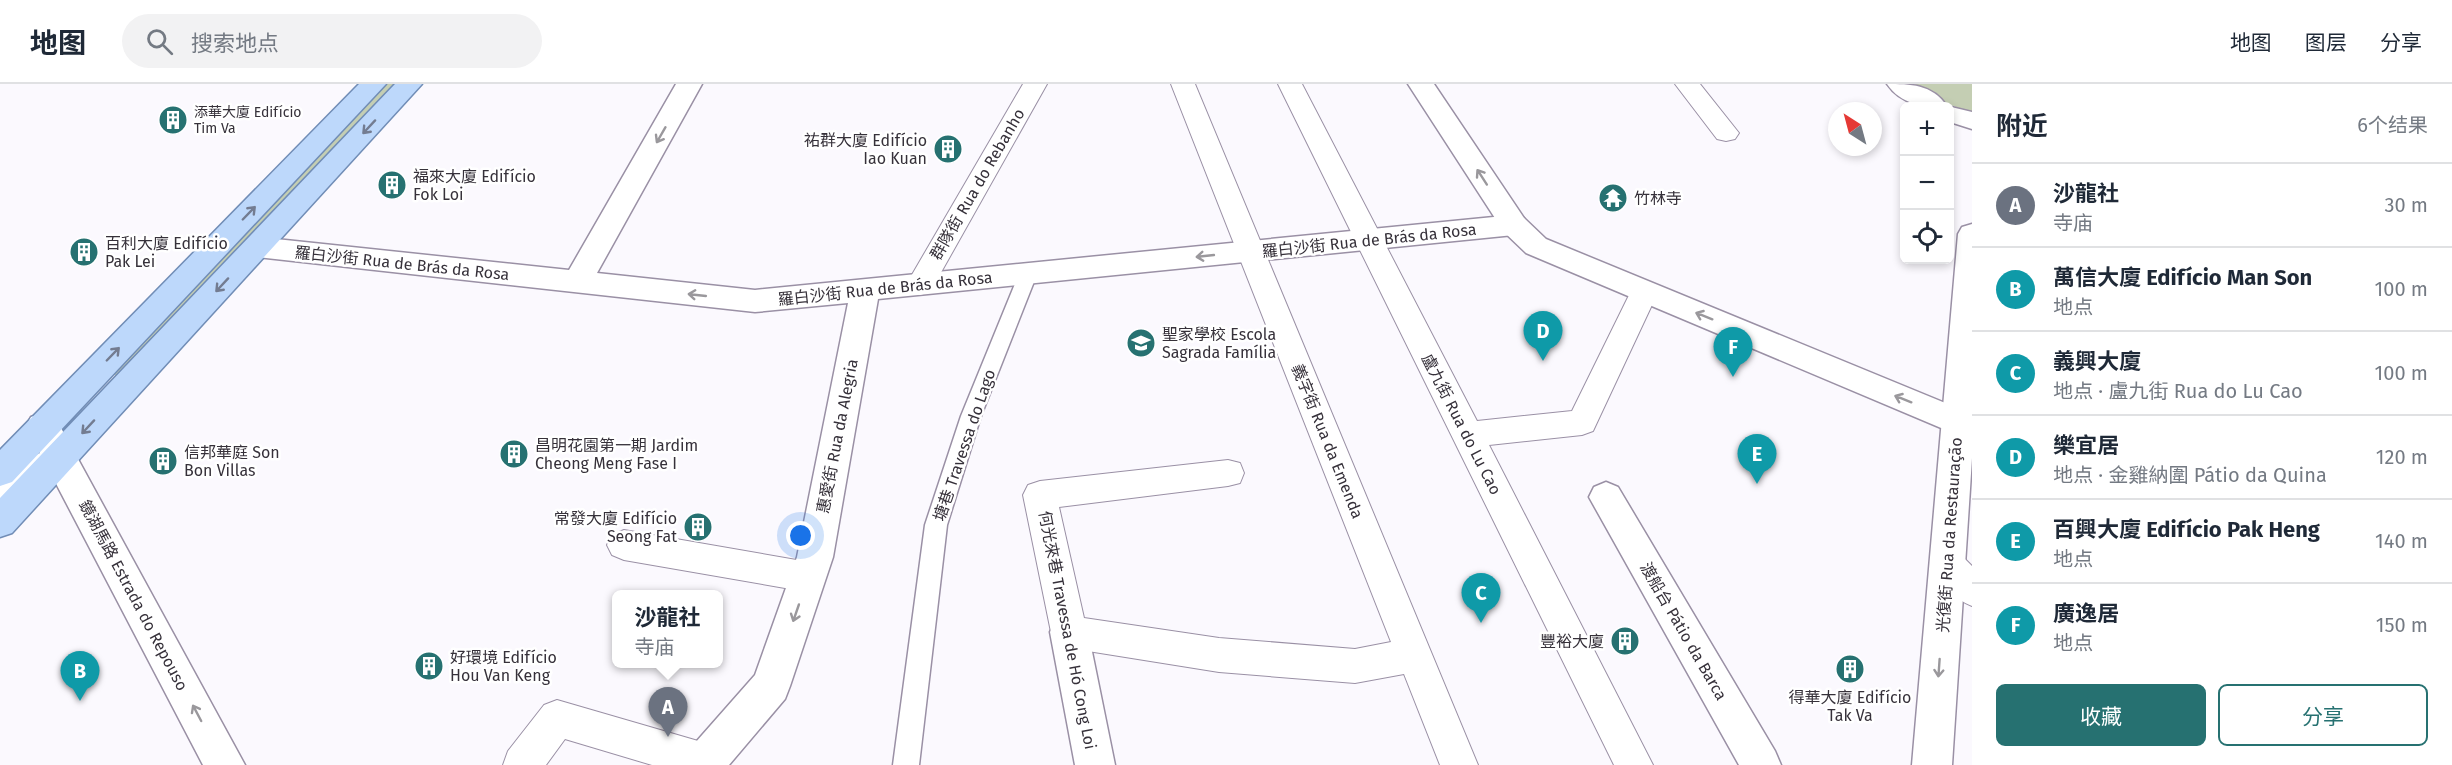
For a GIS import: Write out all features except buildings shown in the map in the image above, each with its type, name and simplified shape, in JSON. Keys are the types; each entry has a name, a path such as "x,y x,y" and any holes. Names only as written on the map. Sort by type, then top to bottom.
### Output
{"main road":[{"path":"0,522 52,441 374,84"},
{"path":"0,472 52,441 257,247 409,84"}],"street":[{"path":"577,282 689,84"},
{"name":"群隊街 Rua do Rebanho","path":"920,285 1035,84"},
{"name":"義字街 Rua da Emenda","path":"1183,84 1459,765"},
{"name":"盧九街 Rua do Lu Cao","path":"1290,84 1634,765"},
{"path":"1421,84 1514,225 1523,237 1536,246 1644,292 1967,421"},
{"path":"1688,84 1726,134"},
{"path":"1900,84 1928,102"},
{"path":"1954,114 1972,121"},
{"name":"羅白沙街 Rua de Brás da Rosa","path":"257,247 755,301 1514,225"},
{"name":"光復街 Rua da Restauração","path":"1932,765 1947,564 1967,421 1972,234"},
{"name":"惠愛街 Rua da Alegria","path":"703,763 771,686 815,557 865,290"},
{"path":"1467,435 1582,422 1644,292"},
{"path":"0,490 52,441"},
{"name":"鏡湖馬路 Estrada do Repouso","path":"52,441 225,765"},
{"name":"何光來巷 Travessa de Hó Cong Loi","path":"1095,765 1041,495 1228,473"},
{"name":"渡船台 Pátio da Barca","path":"1606,496 1761,765"},
{"path":"624,545 808,577"},
{"path":"1947,564 1972,590"},
{"path":"1069,632 1219,655 1354,666 1415,655"},
{"path":"522,765 557,718 703,763"}],"lane":[{"name":"塘巷 Travessa do Lago","path":"906,765 936,525 971,416 1028,274"}],"green space":[{"path":"383,84 396,84 118,375 107,375"},
{"path":"1914,84 1972,84 1972,113 1954,106 1954,102 1940,101"}],"place":[{"name":"添華大廈 Edifício Tim Va","path":"173,120"},
{"name":"祐群大廈 Edifício Iao Kuan","path":"948,149"},
{"name":"福來大廈 Edifício Fok Loi","path":"392,185"},
{"name":"竹林寺","path":"1613,198"},
{"name":"百利大廈 Edifício Pak Lei","path":"84,252"},
{"name":"聖家學校 Escola Sagrada Família","path":"1141,343"},
{"name":"樂宜居","path":"1543,361"},
{"name":"廣逸居","path":"1733,377"},
{"name":"昌明花園第一期 Jardim Cheong Meng Fase I","path":"514,454"},
{"name":"信邦華庭 Son Bon Villas","path":"163,461"},
{"name":"百興大廈 Edifício Pak Heng","path":"1757,484"},
{"name":"常發大廈 Edifício Seong Fat","path":"698,527"},
{"name":"義興大廈","path":"1481,623"},
{"name":"豐裕大廈","path":"1625,641"},
{"name":"好環境 Edifício Hou Van Keng","path":"429,666"},
{"name":"得華大廈 Edifício Tak Va","path":"1850,669"},
{"name":"萬信大廈 Edifício Man Son","path":"80,701"},
{"name":"沙龍社","path":"668,737"}]}
